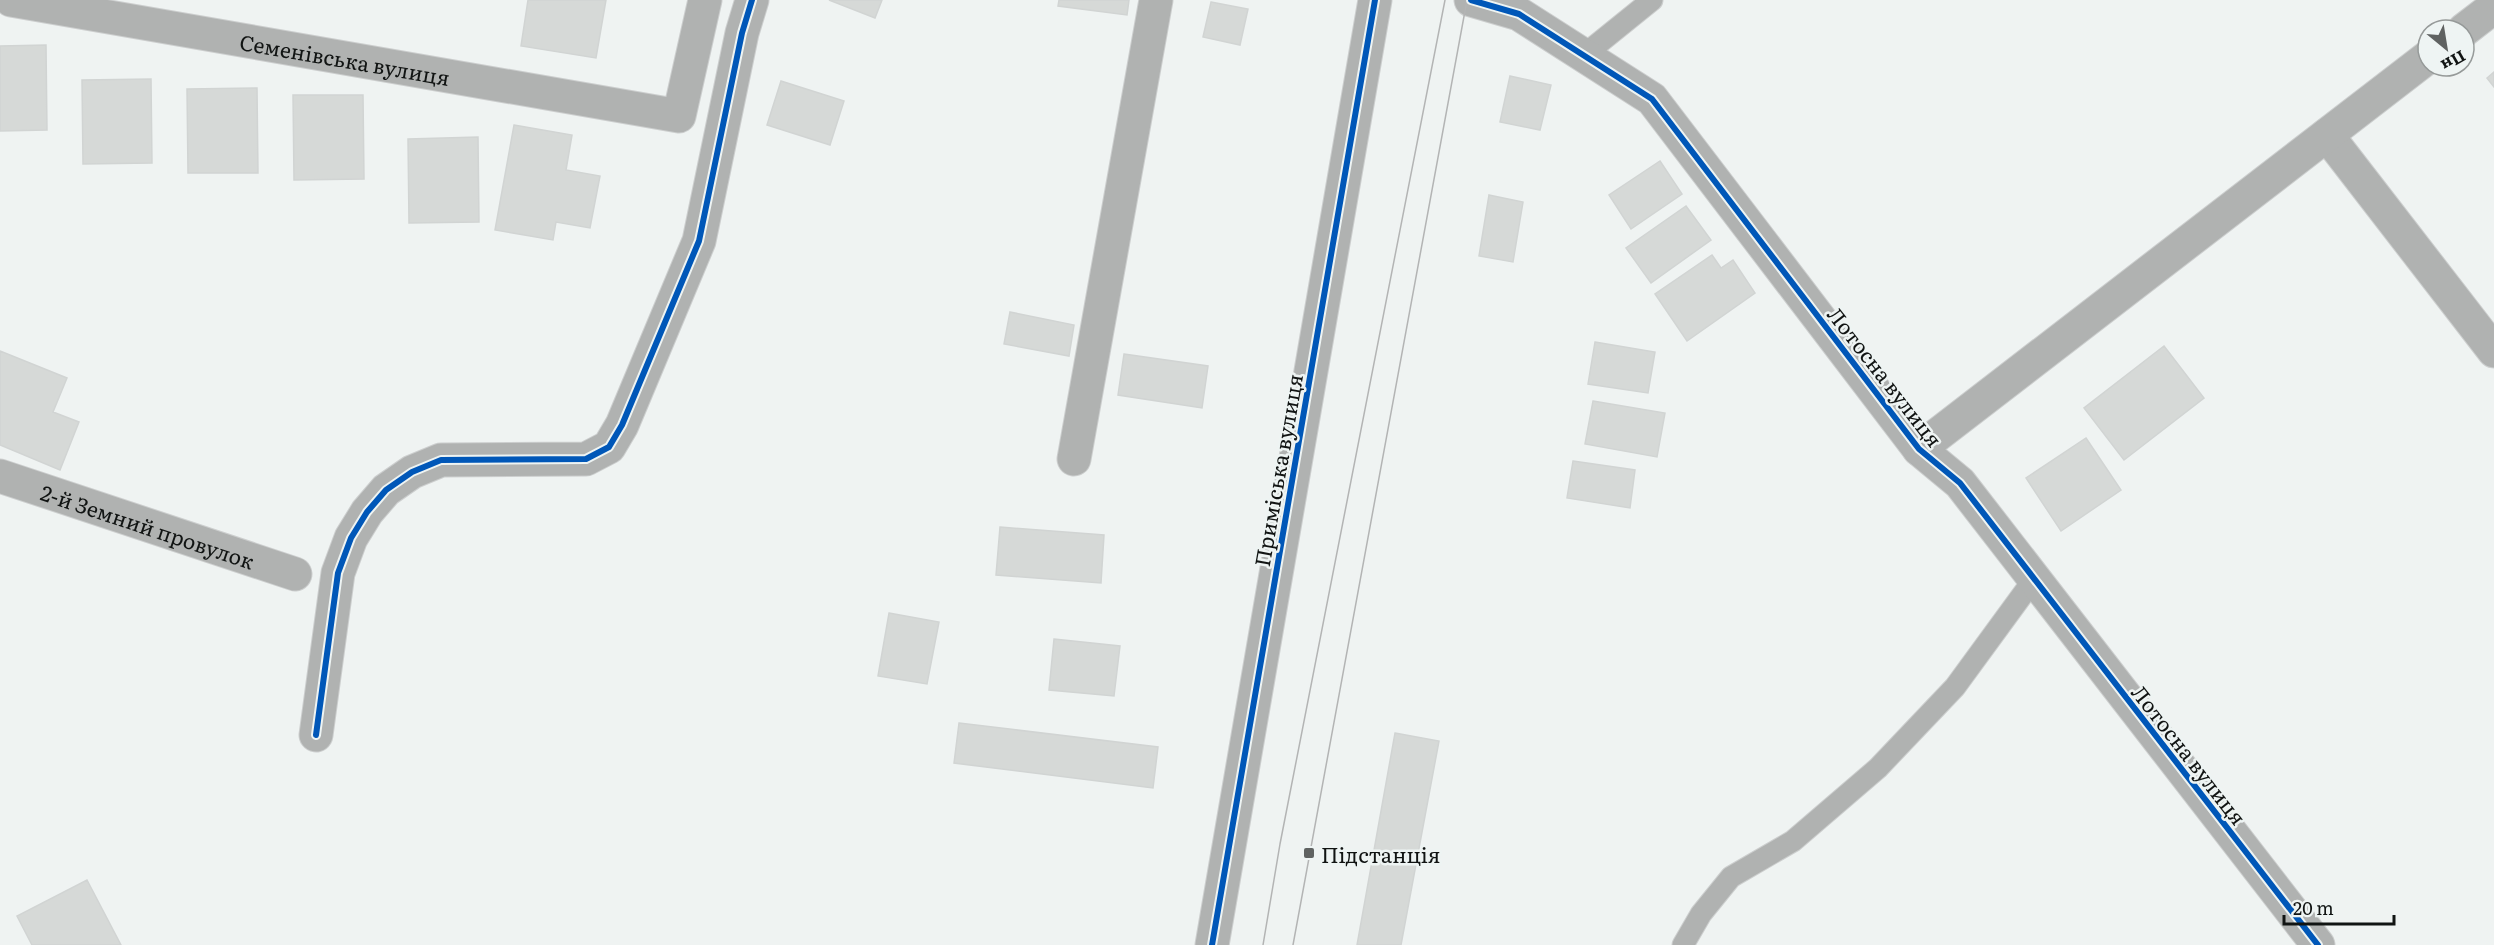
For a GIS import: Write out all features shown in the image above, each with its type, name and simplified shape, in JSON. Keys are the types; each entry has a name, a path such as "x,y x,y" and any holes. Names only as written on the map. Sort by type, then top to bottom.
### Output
{"street":[{"name":"Семенівська вулиця","path":"11,0 679,116 705,0"},
{"path":"316,735 338,573 351,538 367,512 386,490 412,472 441,460 586,459 609,447 622,425 699,242 742,33 752,0"},
{"path":"1074,459 1156,0"},
{"name":"Приміська вулиця","path":"1212,945 1375,0"},
{"name":"Лотосна вулиця","path":"1471,0 1519,14 1652,99 1919,449 1960,483 2318,945"},
{"path":"2476,21 2494,7"},
{"path":"1919,449 2416,66"},
{"path":"2327,135 2494,351"},
{"name":"2-й Земний провулок","path":"0,476 295,574"}],"lane":[{"path":"1584,56 1652,0"},
{"path":"1683,945 1701,914 1731,877 1793,841 1886,760 1955,687 2034,579"}],"building":[{"path":"528,0 606,0 596,58 521,46"},
{"path":"829,0 882,0 875,18"},
{"path":"1059,0 1129,0 1127,15 1058,6"},
{"path":"1211,2 1248,9 1240,45 1203,37"},
{"path":"46,45 47,130 0,131 0,46"},
{"path":"2494,72 2494,87 2487,78"},
{"path":"1510,76 1551,85 1540,130 1500,122"},
{"path":"151,79 152,163 83,164 82,80"},
{"path":"781,81 844,101 830,145 767,125"},
{"path":"257,88 258,173 188,173 187,89"},
{"path":"293,95 363,95 364,179 294,180"},
{"path":"514,125 572,135 566,170 600,176 590,228 556,222 553,240 495,230"},
{"path":"478,137 479,222 409,223 408,139"},
{"path":"1660,161 1682,194 1631,229 1609,195"},
{"path":"1489,195 1523,202 1513,262 1479,256"},
{"path":"1686,206 1711,240 1651,283 1626,248"},
{"path":"1712,255 1721,268 1733,260 1755,293 1687,341 1655,294"},
{"path":"1010,312 1074,325 1069,356 1004,344"},
{"path":"1595,342 1655,352 1648,393 1588,384"},
{"path":"2164,346 2204,398 2124,460 2084,408"},
{"path":"0,351 67,378 53,412 79,422 60,470 0,445"},
{"path":"1124,354 1208,366 1202,408 1118,395"},
{"path":"1593,401 1665,413 1657,457 1585,444"},
{"path":"2086,438 2121,490 2061,531 2026,478"},
{"path":"1573,461 1635,470 1630,508 1567,498"},
{"path":"1000,527 1104,535 1101,583 996,575"},
{"path":"889,613 939,622 927,684 878,676"},
{"path":"1054,639 1120,646 1114,696 1049,690"},
{"path":"959,723 1158,747 1153,788 954,763"},
{"path":"1395,733 1439,741 1401,945 1357,945"},
{"path":"87,880 121,945 32,945 17,916"}],"tram line":[{"path":"1263,945 1280,844 1445,0"},
{"path":"1293,945 1467,0"}],"cycle path":[{"path":"316,735 338,573 351,538 367,512 386,490 412,472 441,460 586,459 609,447 622,425 699,241 742,33 752,0"},
{"path":"1212,945 1375,0"},
{"path":"1471,0 1519,14 1652,99 1919,449 1960,483 2318,945"}],"place":[{"name":"Підстанція","path":"1309,853"}]}
